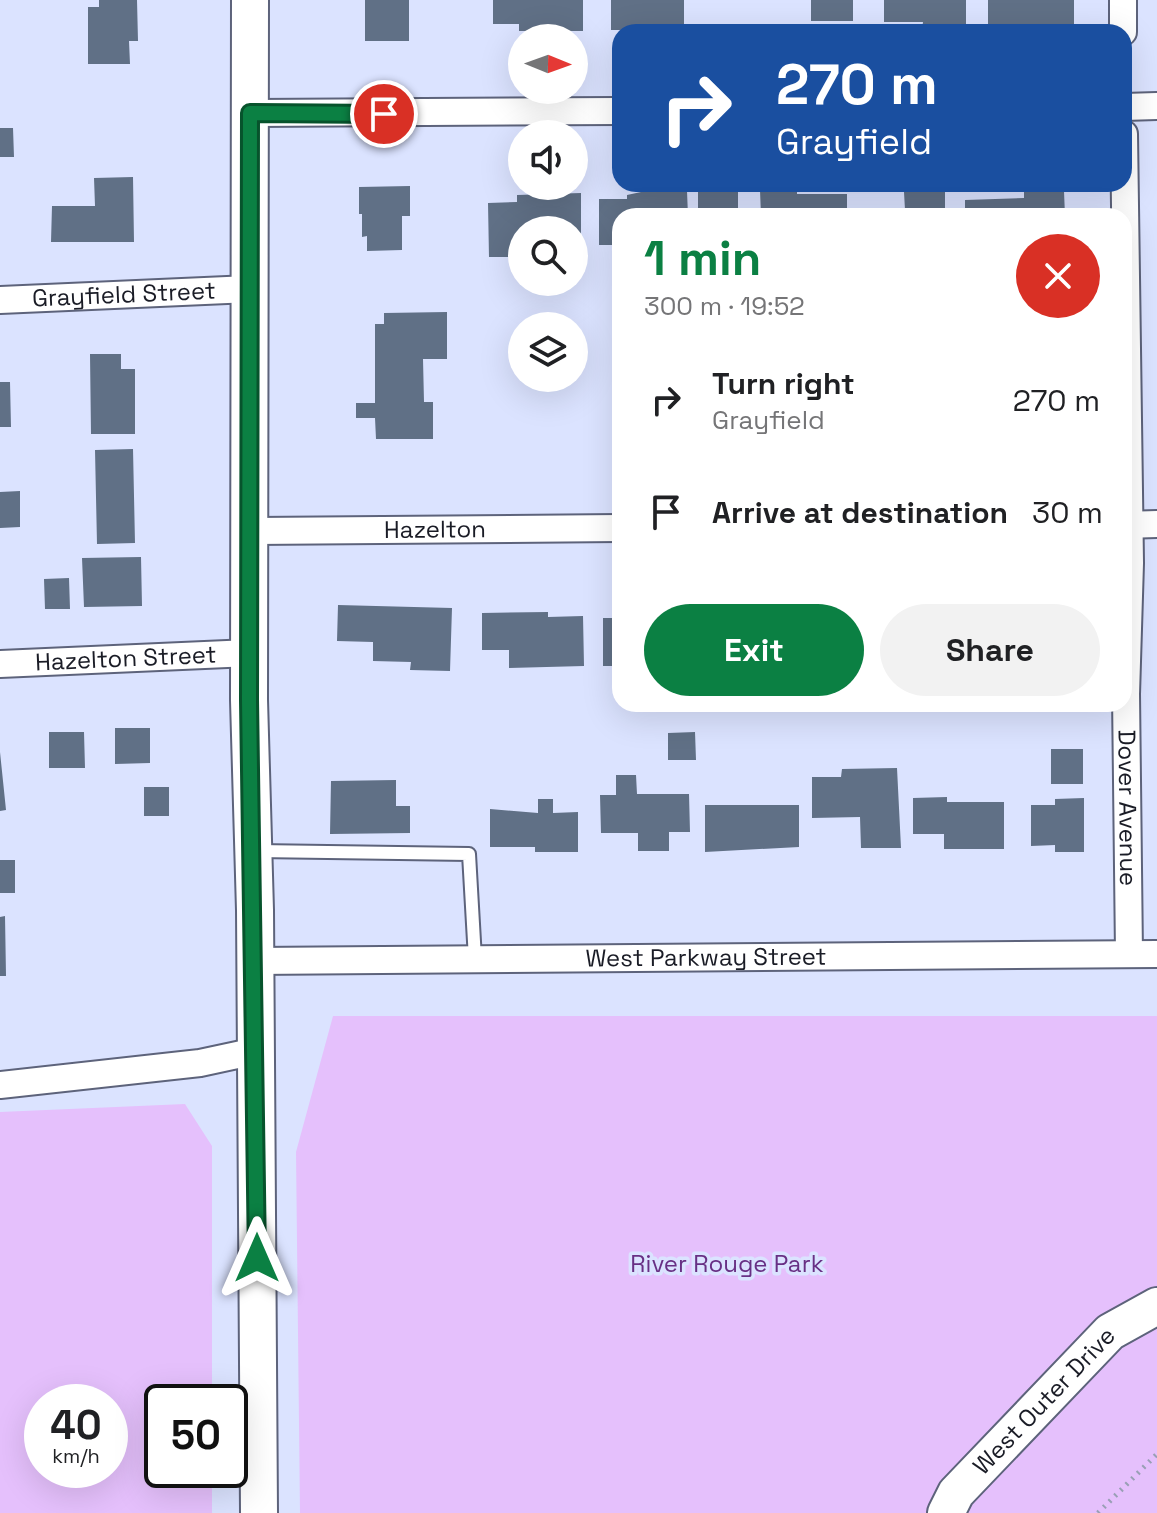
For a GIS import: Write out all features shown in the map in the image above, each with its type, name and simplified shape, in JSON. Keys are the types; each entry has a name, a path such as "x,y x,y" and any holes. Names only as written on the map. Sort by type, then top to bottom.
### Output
{"main road":[{"path":"250,0 250,653 259,1513"},
{"name":"West Outer Drive","path":"946,1513 956,1493 1110,1332 1157,1306"}],"street":[{"path":"1123,0 1123,24"},
{"path":"1132,107 1157,106"},
{"path":"250,113 612,111"},
{"name":"Grayfield Street","path":"0,300 250,289"},
{"path":"1132,525 1157,524"},
{"name":"Hazelton","path":"251,531 612,528"},
{"name":"Hazelton Street","path":"0,664 250,653"},
{"name":"Dover Avenue","path":"1126,712 1129,954"},
{"name":"West Parkway Street","path":"254,961 1157,954"},
{"path":"0,1085 200,1063 256,1051"}],"lane":[{"path":"253,851 469,854 475,959"}],"path":[{"path":"1098,1513 1157,1454"}],"green space":[{"name":"River Rouge Park","path":"333,1016 1157,1016 1157,1513 300,1513 296,1152"},
{"path":"185,1104 212,1146 212,1384 144,1384 144,1488 212,1488 212,1513 0,1513 0,1112"}],"building":[{"path":"99,0 137,0 138,41 129,41 130,64 88,64 88,7 99,7"},
{"path":"365,0 409,0 409,41 365,41"},
{"path":"493,0 583,0 583,24 493,24"},
{"path":"611,0 684,0 684,24 612,24 611,30"},
{"path":"811,0 853,0 853,21 811,21"},
{"path":"884,0 966,0 966,24 884,22"},
{"path":"988,0 1074,0 1074,24 988,24"},
{"path":"0,128 13,128 14,157 0,157"},
{"path":"133,177 134,242 51,242 52,206 95,206 94,178"},
{"path":"410,186 410,216 402,216 402,250 367,251 367,236 362,237 362,214 359,214 359,187"},
{"path":"687,192 688,208 612,208 612,245 599,245 599,199 627,199 627,195"},
{"path":"698,192 738,192 738,208 698,208"},
{"path":"760,192 847,194 847,208 761,208"},
{"path":"904,192 945,192 945,208 905,208"},
{"path":"1024,192 1064,192 1065,208 965,208 965,200 1024,198"},
{"path":"581,200 581,216 508,216 508,257 489,257 488,203"},
{"path":"447,312 447,359 423,359 424,402 433,402 433,439 376,439 375,418 356,418 356,403 375,403 375,324 384,324 384,313"},
{"path":"90,354 121,354 121,369 135,369 135,434 91,434"},
{"path":"0,382 10,382 11,427 0,427"},
{"path":"133,449 135,543 97,544 95,450"},
{"path":"20,491 20,527 0,528 0,492"},
{"path":"141,557 142,606 84,607 82,558"},
{"path":"69,578 70,609 45,609 44,579"},
{"path":"338,605 452,608 450,671 410,670 411,662 373,661 373,642 337,641"},
{"path":"548,612 548,617 583,616 584,666 509,668 509,650 482,650 482,613"},
{"path":"603,618 612,618 612,666 603,666"},
{"path":"115,728 150,728 150,763 115,764"},
{"path":"49,732 84,732 85,768 49,768"},
{"path":"695,732 696,760 668,760 668,733"},
{"path":"1051,749 1083,749 1083,784 1051,784"},
{"path":"0,752 6,810 0,811"},
{"path":"897,768 901,848 861,848 860,817 812,818 812,777 841,777 842,769"},
{"path":"616,775 636,775 637,794 689,794 690,832 669,832 669,851 638,851 638,833 601,833 600,795 616,795"},
{"path":"396,780 396,806 410,806 410,833 330,834 331,781"},
{"path":"144,787 169,787 169,816 144,816"},
{"path":"947,797 947,802 1004,802 1004,849 944,849 944,834 913,834 913,798"},
{"path":"1084,798 1084,852 1055,852 1055,845 1031,846 1031,805 1055,805 1055,799"},
{"path":"538,799 553,799 553,813 578,812 578,852 535,852 535,847 490,847 490,809 538,813"},
{"path":"705,805 799,805 799,847 705,852"},
{"path":"0,860 15,860 15,893 0,893"},
{"path":"5,916 6,976 0,976 0,917"}],"route":[{"path":"257,1258 255,910 249,700 250,113 384,114"}]}
